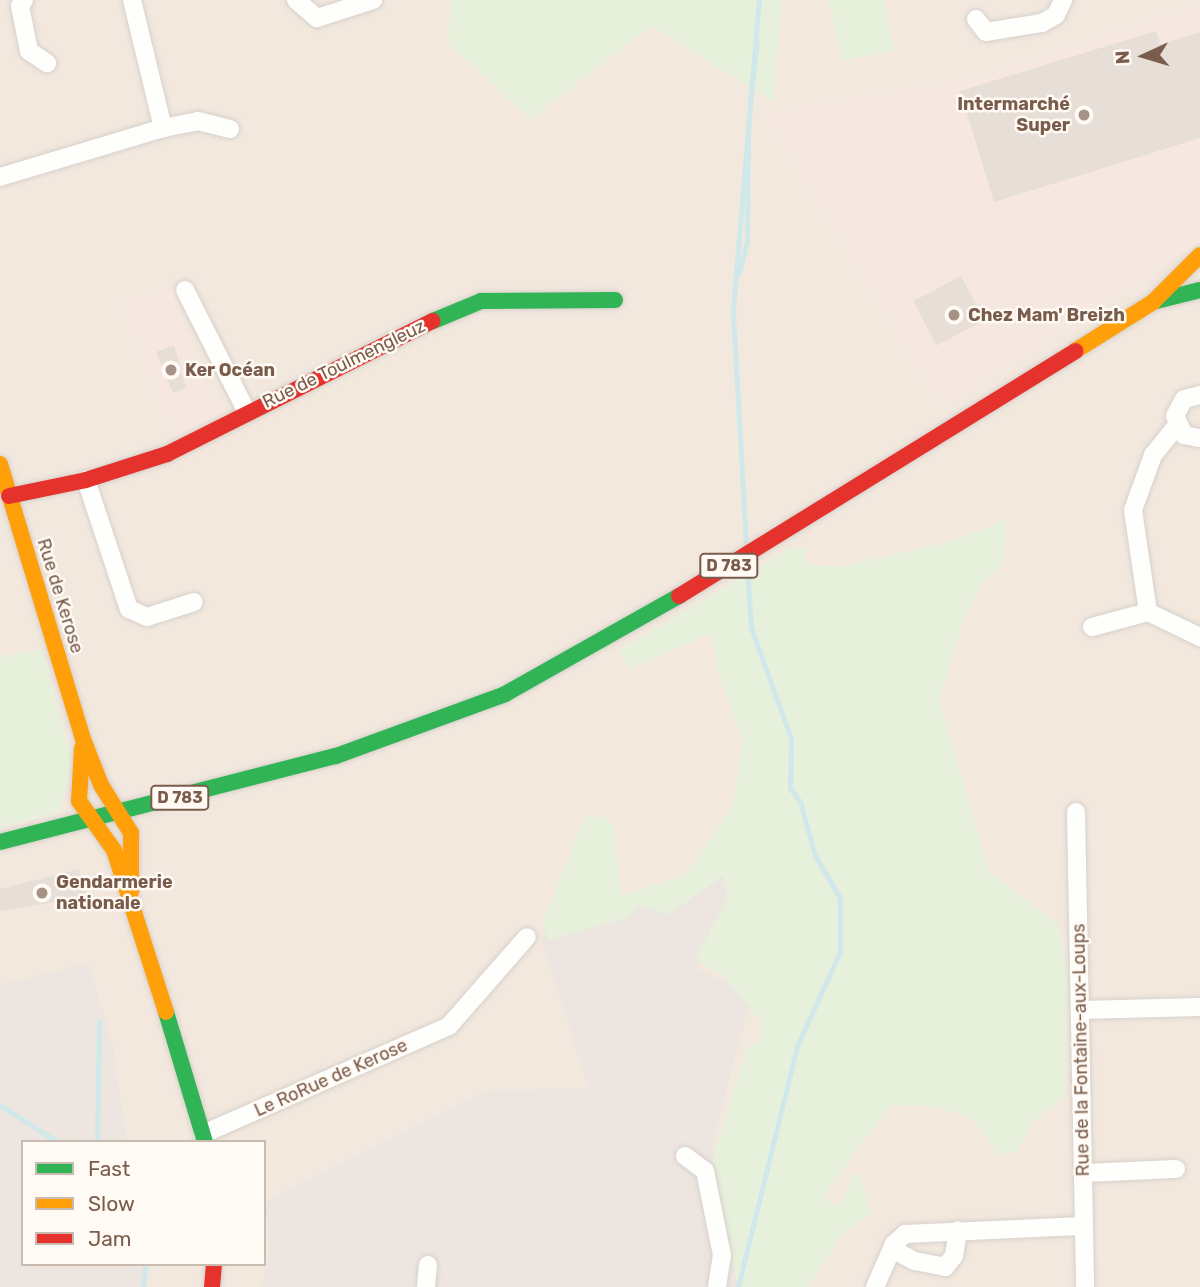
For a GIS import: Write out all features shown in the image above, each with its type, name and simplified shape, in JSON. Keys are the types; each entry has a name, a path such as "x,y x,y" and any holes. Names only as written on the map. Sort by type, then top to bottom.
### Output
{"main road":[{"name":"D 783","path":"1153,302 1200,255"},
{"name":"D 783","path":"0,842 240,783 385,741 554,669 1200,272"},
{"path":"1153,302 1200,290"},
{"name":"Rue de Toulmengleuz","path":"9,496 86,480 167,454 247,412 481,301 615,300"},
{"name":"Rue de Kerose","path":"0,464 83,739 101,785 120,812 132,836 131,892"},
{"name":"Rue de Kerose","path":"83,739 79,801 114,850 131,892 204,1138"},
{"path":"212,1287 214,1266"}],"street":[{"path":"24,0 20,6 29,51 47,63"},
{"path":"132,0 163,128"},
{"path":"296,0 317,18 373,0"},
{"path":"975,19 986,32 1042,23 1056,15 1063,0"},
{"path":"0,177 163,128 198,121 230,129"},
{"path":"185,290 247,412"},
{"path":"1148,612 1133,510 1153,455 1177,425 1179,405 1200,396"},
{"path":"1177,425 1184,435 1200,438"},
{"path":"86,480 129,609 147,617 194,602"},
{"path":"1092,627 1148,612 1200,637"},
{"name":"Rue de la Fontaine-aux-Loups","path":"1076,812 1086,1287"},
{"name":"Le RoRue de Kerose","path":"204,1138 457,1019 527,937"},
{"path":"1080,1010 1200,1007"},
{"path":"685,1156 705,1171 722,1255 717,1287"},
{"path":"1083,1173 1176,1169"},
{"path":"875,1287 892,1249 905,1234 1084,1226"},
{"path":"892,1249 915,1261 945,1267 954,1256 958,1230"},
{"path":"426,1287 428,1265"}],"shaded area":[{"path":"0,0 1200,0 1200,1287 0,1287 0,827 59,812 42,649 0,657"},
{"path":"1200,5 1200,242 943,406 768,115 985,76"},
{"path":"174,288 192,354 222,413 175,436 122,303"},
{"path":"728,852 732,888 698,970 752,993 712,1144 749,1279 746,1287 262,1287 270,1250 266,1201 487,1090 589,1089 541,939 553,909 702,878"},
{"path":"88,963 112,1042 127,1140 21,1140 21,1266 145,1266 145,1287 0,1287 0,985"}],"green space":[{"path":"452,0 782,0 773,102 652,26 530,119 447,42"},
{"path":"829,0 884,0 894,50 842,61"},
{"path":"1006,520 1003,563 983,582 963,622 939,700 989,871 1058,925 1068,971 1066,1096 1034,1121 1016,1153 998,1154 974,1120 938,1107 891,1105 823,1196 840,1206 853,1174 859,1174 871,1213 842,1235 808,1287 738,1287 711,1167 747,1047 761,1040 761,1022 724,976 695,960 728,897 723,876 668,915 639,905 627,918 549,940 542,924 585,817 604,816 614,827 621,896 686,875 733,805 743,740 718,673 712,633 629,669 620,650 791,548 806,549 804,563 838,567 952,541"},
{"path":"42,649 72,761 59,812 0,827 0,657"}],"building":[{"name":"Intermarché Super","path":"1156,31 1160,44 1200,32 1200,138 994,202 960,91"},
{"name":"Chez Mam' Breizh","path":"961,276 984,320 937,345 913,301"},
{"name":"Ker Océan","path":"174,345 186,388 173,393 156,352"},
{"name":"Gendarmerie nationale","path":"79,869 86,897 0,911 0,889"}],"waterway":[{"path":"746,545 733,309 759,0"},
{"path":"750,100 757,43"},
{"path":"739,273 747,241 748,136"},
{"path":"738,1287 797,1046 840,952 840,898 815,856 800,802 790,788 791,739 751,628 747,567"},
{"path":"97,1140 99,1022"},
{"path":"0,1105 55,1140"},
{"path":"143,1287 146,1266"}],"traffic: fast":[{"path":"1156,301 1200,290"},
{"path":"433,321 481,301 615,300"},
{"path":"0,842 336,756 505,694 679,596"},
{"path":"166,1012 204,1140"}],"traffic: slow":[{"path":"1075,351 1153,302 1200,255"},
{"path":"0,464 83,739 101,785 131,833 131,892"},
{"path":"82,748 79,801 114,850 166,1012"}],"traffic: jam":[{"path":"9,496 86,480 167,454 433,321"},
{"path":"679,596 1075,351"},
{"path":"212,1287 214,1266"}],"place":[{"name":"Intermarché Super","path":"1084,115"},
{"name":"Chez Mam' Breizh","path":"954,315"},
{"name":"Ker Océan","path":"171,370"},
{"name":"Gendarmerie nationale","path":"42,893"}]}
